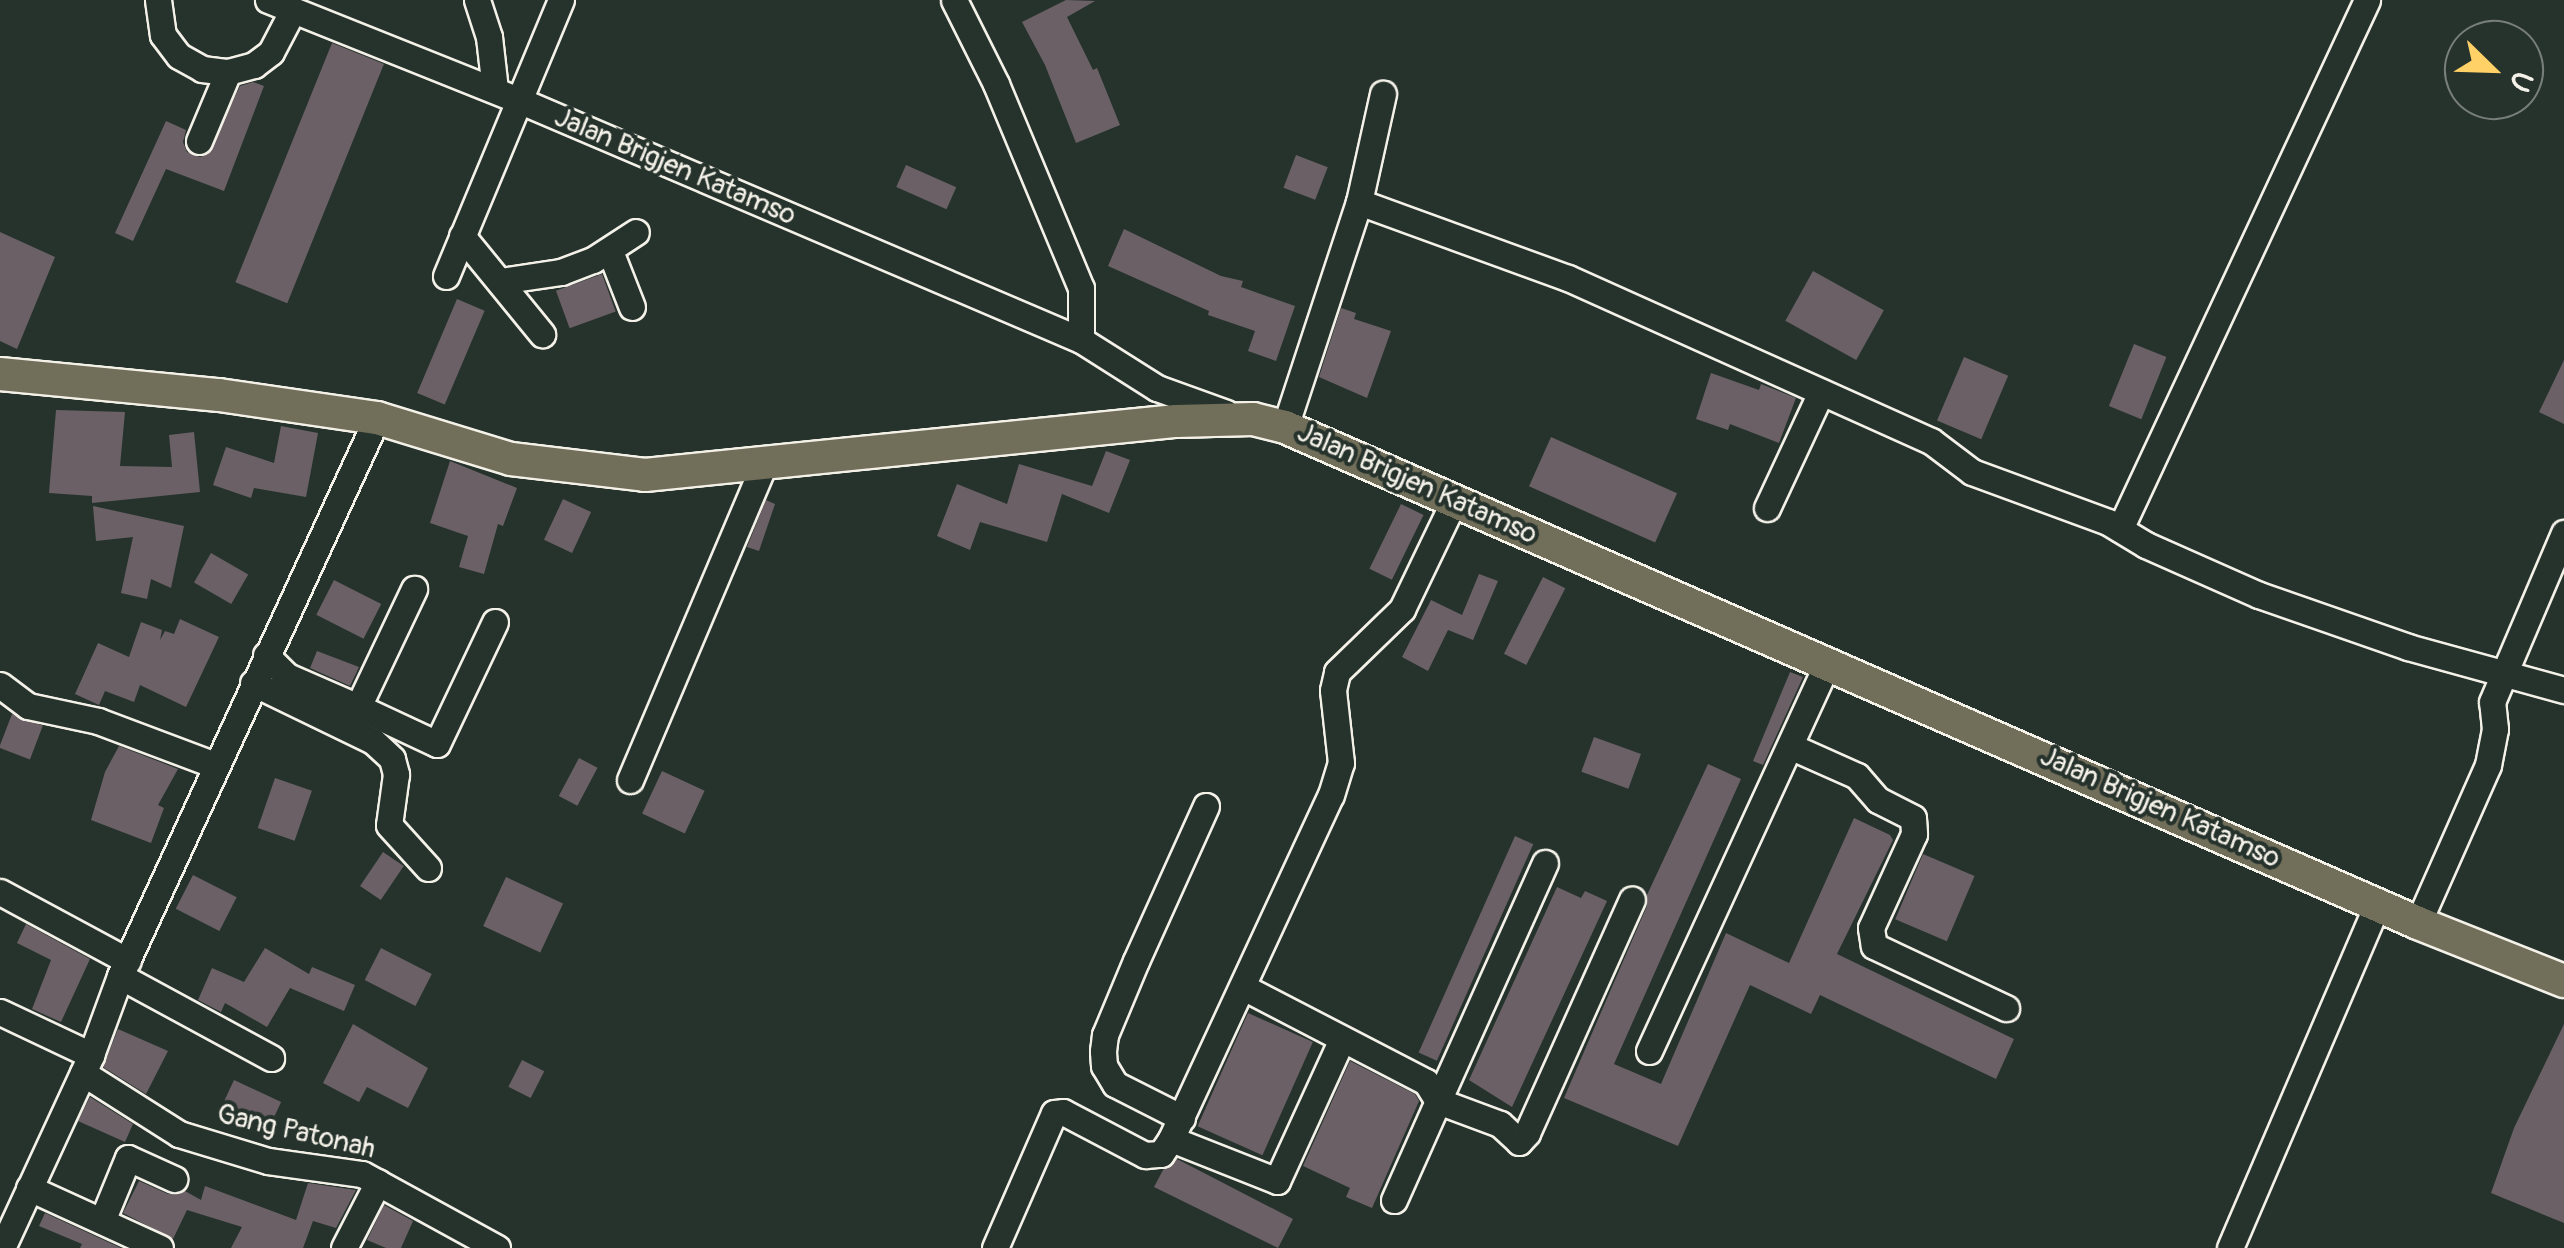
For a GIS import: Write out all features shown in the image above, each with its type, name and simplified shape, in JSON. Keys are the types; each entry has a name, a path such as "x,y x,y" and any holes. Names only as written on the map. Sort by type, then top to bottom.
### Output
{"main road":[{"path":"0,374 220,395 376,418 512,458 645,475 1176,421 1269,423"},
{"name":"Jalan Brigjen Katamso","path":"1269,423 1828,662 2418,923 2564,981"}],"street":[{"path":"158,0 163,35 179,56 202,69 228,72 254,65 271,52 293,10"},
{"name":"Jalan Brigjen Katamso","path":"268,0 506,95 1081,340 1157,388 1208,410 1269,423"},
{"path":"477,0 506,95"},
{"path":"446,276 506,95 562,0"},
{"path":"954,0 996,84 1081,288 1081,340"},
{"path":"2120,529 2367,0"},
{"path":"198,141 228,72"},
{"path":"1269,423 1358,202 1383,94"},
{"path":"1358,202 1568,278 1931,441 1972,472 2120,529 2146,545 2323,620 2564,690"},
{"path":"500,281 562,272 610,251 636,232"},
{"path":"462,236 542,334"},
{"path":"610,251 632,307"},
{"path":"1767,508 1821,392"},
{"path":"2,1248 17,1195 87,1064 124,968 376,418"},
{"path":"630,780 763,466"},
{"path":"995,1248 1054,1114 1064,1112 1145,1155 1160,1154 1177,1128 1336,780 1341,763 1333,690 1338,672 1402,610 1454,502"},
{"path":"2418,923 2488,765 2495,729 2492,702 2564,533"},
{"path":"358,707 414,590"},
{"path":"266,655 287,676 436,744 495,622"},
{"path":"1648,1051 1828,662"},
{"path":"253,683 373,741 392,759 396,774 389,824 428,868"},
{"path":"0,686 28,706 98,721 215,766"},
{"path":"1792,746 1857,776 1878,800 1908,814 1914,823 1875,915 1870,939 1874,946 2006,1008"},
{"path":"1206,806 1113,1016 1104,1066 1116,1084 1177,1128 1277,1181 1342,1038"},
{"path":"1394,1200 1545,863"},
{"path":"0,892 271,1058"},
{"path":"1243,987 1426,1082 1438,1101 1500,1124 1520,1142 1632,900"},
{"path":"2230,1248 2378,903"},
{"name":"Gang Patonah","path":"0,1012 87,1064 179,1134 268,1161 362,1174 497,1248"},
{"path":"102,1221 128,1158 174,1179"},
{"path":"344,1248 378,1182"},
{"path":"17,1195 102,1221 160,1248"}],"building":[{"path":"1066,0 1095,1 1067,17 1093,70 1097,68 1120,125 1076,143 1045,65 1022,22"},
{"path":"332,43 384,64 287,303 235,282"},
{"path":"253,82 264,86 224,191 166,169 133,241 115,233 166,121 186,130 183,142 187,152 200,157 208,154 240,86"},
{"path":"1296,155 1328,167 1315,200 1283,188"},
{"path":"906,165 956,187 946,209 896,187"},
{"path":"1124,229 1221,276 1243,281 1241,287 1295,306 1276,361 1248,351 1255,331 1208,315 1209,311 1108,266"},
{"path":"0,232 55,257 17,349 0,341"},
{"path":"1813,271 1884,310 1856,360 1785,321"},
{"path":"602,274 616,312 570,328 556,291"},
{"path":"457,299 485,311 445,405 417,393"},
{"path":"1341,308 1356,313 1354,319 1391,331 1367,398 1319,377"},
{"path":"2134,344 2166,357 2141,419 2109,406"},
{"path":"1964,357 2008,376 1981,439 1937,421"},
{"path":"2564,360 2564,424 2539,412"},
{"path":"1711,373 1759,390 1761,384 1796,398 1779,443 1730,424 1728,430 1696,419"},
{"path":"56,410 125,412 120,466 172,467 169,435 194,432 200,492 92,503 92,496 49,493"},
{"path":"281,426 318,433 306,497 254,488 251,498 213,485 226,447 274,463"},
{"path":"1551,437 1677,493 1655,542 1529,486"},
{"path":"1106,451 1130,460 1109,513 1062,494 1047,542 980,522 970,550 937,536 957,484 1007,504 1019,464 1092,486"},
{"path":"450,461 517,488 503,526 498,524 484,574 459,567 468,536 430,523"},
{"path":"563,499 591,512 572,553 544,540"},
{"path":"766,500 775,504 759,551 747,547"},
{"path":"1401,504 1423,515 1392,580 1369,569"},
{"path":"93,506 184,526 171,588 151,579 147,599 121,593 133,537 96,541"},
{"path":"211,553 248,574 231,604 194,582"},
{"path":"1479,574 1498,581 1473,640 1448,630 1428,671 1402,657 1431,600 1462,615"},
{"path":"1543,577 1565,588 1526,665 1504,654"},
{"path":"334,580 381,604 364,639 316,615"},
{"path":"180,619 219,637 186,707 140,685 134,702 105,691 99,705 75,694 98,643 129,657 141,622 162,630 160,640 165,631 174,634"},
{"path":"317,651 359,667 350,686 310,668"},
{"path":"1790,672 1803,677 1763,765 1753,761"},
{"path":"12,714 43,726 30,759 0,748"},
{"path":"1594,737 1641,754 1628,789 1581,772"},
{"path":"119,746 178,769 158,805 164,808 151,843 91,820 105,772"},
{"path":"579,758 598,768 577,806 559,796"},
{"path":"1708,764 1741,779 1614,1064 1661,1084 1726,933 1789,963 1854,818 1893,840 1837,954 2014,1039 1996,1079 1820,995 1811,1014 1750,985 1678,1146 1564,1098 1647,906 1647,895"},
{"path":"662,771 705,791 685,833 642,814"},
{"path":"275,778 312,791 295,841 258,828"},
{"path":"1515,836 1533,844 1437,1061 1419,1053"},
{"path":"383,852 404,866 381,900 360,886"},
{"path":"1923,854 1975,876 1947,941 1895,919"},
{"path":"193,875 237,897 219,931 176,909"},
{"path":"506,877 563,904 540,953 483,926"},
{"path":"1557,887 1581,898 1585,891 1607,901 1512,1107 1469,1080"},
{"path":"26,924 90,959 61,1022 32,1009 51,960 17,943"},
{"path":"265,948 309,974 312,967 355,985 344,1011 290,988 267,1027 225,1003 221,1012 198,1000 212,968 244,982"},
{"path":"381,948 432,974 415,1006 365,980"},
{"path":"1248,1013 1313,1042 1262,1155 1198,1126"},
{"path":"353,1024 428,1068 408,1108 367,1087 359,1102 323,1083"},
{"path":"2564,1024 2564,1223 2491,1193 2514,1128"},
{"path":"118,1029 168,1051 146,1094 103,1067"},
{"path":"522,1060 544,1071 531,1098 508,1087"},
{"path":"1350,1061 1415,1094 1419,1101 1372,1208 1346,1197 1350,1188 1303,1166"},
{"path":"234,1080 281,1102 268,1131 220,1109"},
{"path":"90,1097 133,1124 125,1142 78,1121"},
{"path":"1177,1159 1293,1219 1278,1248 1154,1187 1163,1170"},
{"path":"139,1181 168,1194 185,1191 201,1200 205,1186 296,1220 308,1183 356,1190 336,1228 313,1221 303,1248 231,1248 242,1227 187,1210 173,1239 123,1213"},
{"path":"384,1205 413,1221 401,1248 386,1248 367,1240"},
{"path":"45,1213 121,1248 80,1248 82,1244 39,1226"}]}
